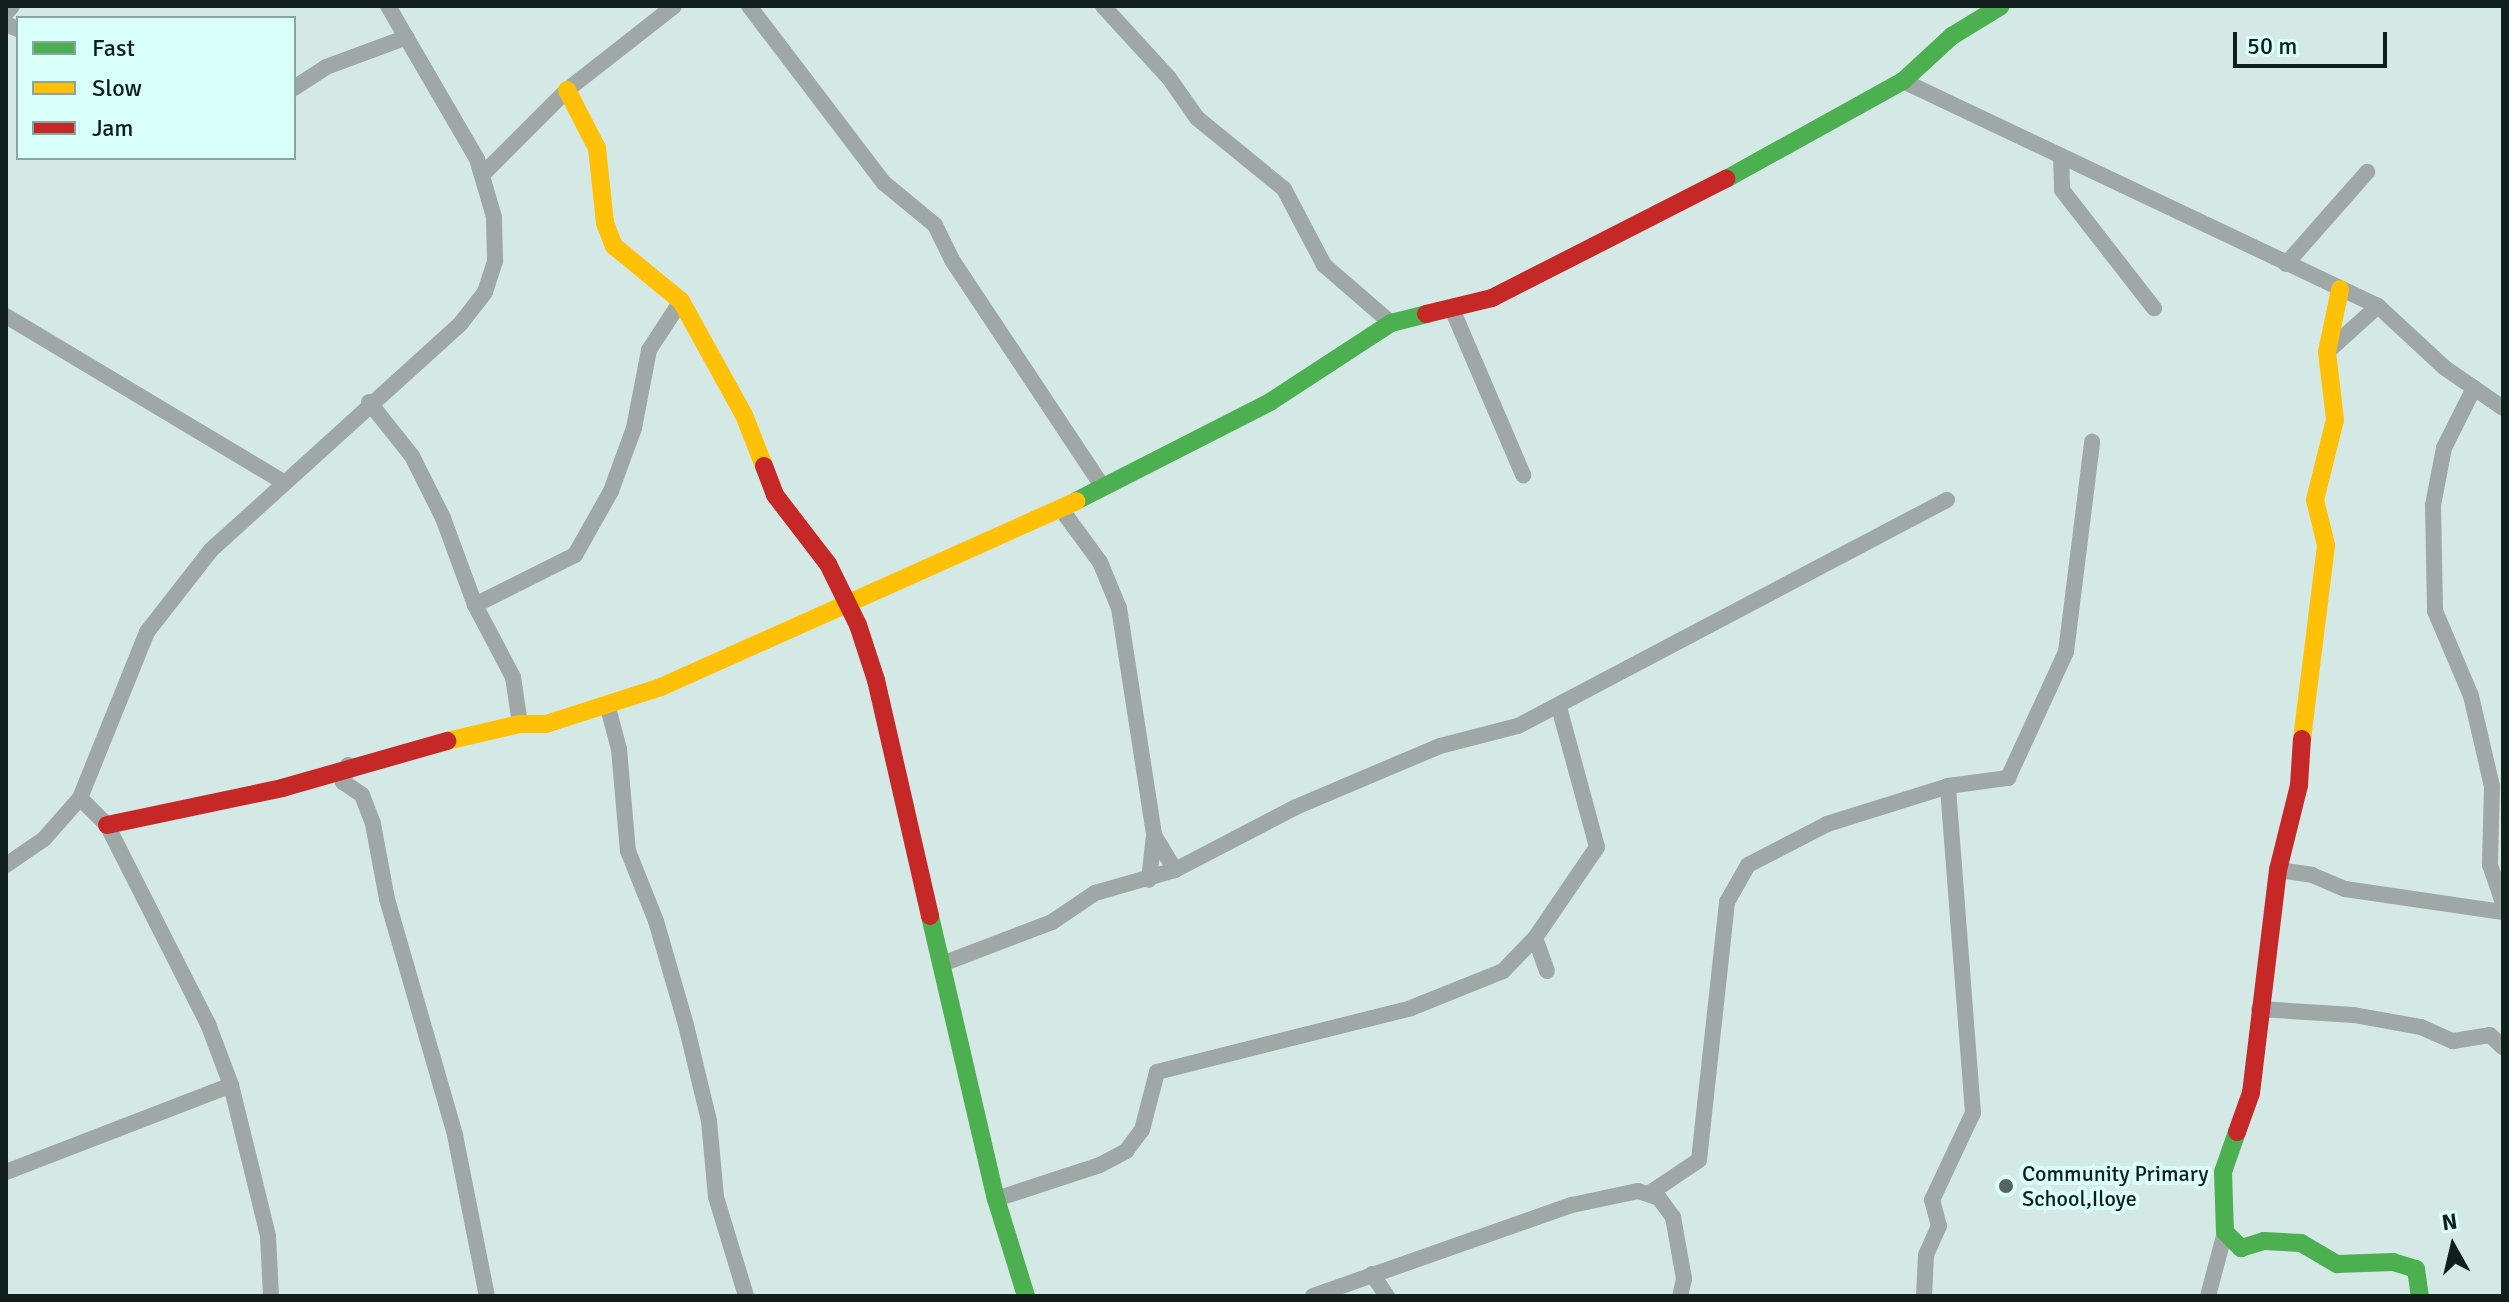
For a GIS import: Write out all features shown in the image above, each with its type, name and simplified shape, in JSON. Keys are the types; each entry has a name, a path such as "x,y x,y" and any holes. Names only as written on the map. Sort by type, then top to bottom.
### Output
{"street":[{"path":"6,13 12,6"},
{"path":"6,865 44,839 80,798 147,632 211,550 369,402 461,323 485,292 495,261 494,217 482,175 452,110 388,6"},
{"path":"482,175 567,90 674,6"},
{"path":"749,6 884,183 935,225 952,260 1102,486"},
{"path":"1103,6 1169,78 1197,118 1284,189 1324,265 1391,323"},
{"path":"107,825 282,788 348,765 520,724 546,724 607,704 849,607 1061,509 1270,402 1391,323 1492,298 1616,237 1815,133 1903,81 1952,36 2001,6"},
{"path":"296,87 326,67 407,37"},
{"path":"1903,81 2378,306 2474,388 2503,408"},
{"path":"567,90 597,148 605,223 614,246 681,301 744,415 775,495 828,564 849,607 876,680 996,1199 1026,1296"},
{"path":"2061,156 2062,190 2154,308"},
{"path":"2286,264 2367,172"},
{"path":"2208,1296 2225,1232 2223,1172 2251,1093 2278,870 2299,785 2304,700 2326,545 2315,500 2335,420 2327,352 2340,289"},
{"path":"475,605 575,555 611,491 634,428 649,350 681,301"},
{"path":"2327,352 2378,306"},
{"path":"1452,309 1523,475"},
{"path":"6,316 283,482"},
{"path":"2474,388 2444,448 2433,505 2434,598 2435,611 2471,696 2492,786 2490,865 2503,902"},
{"path":"369,402 412,456 443,518 475,605 513,677 520,724"},
{"path":"1313,1296 1616,1192 1650,1193 1699,1160 1727,902 1748,865 1827,824 1948,786 2008,778 2066,652 2092,442"},
{"path":"942,964 1052,922 1095,893 1149,880 1175,870 1296,807 1454,740 1518,726 1947,500"},
{"path":"1061,509 1100,562 1119,608 1154,835 1149,880"},
{"path":"607,704 619,749 628,851 656,921 686,1025 709,1121 716,1197 746,1296"},
{"path":"996,1199 1100,1165 1126,1151 1142,1130 1157,1072 1411,1008 1464,990 1503,971 1535,938 1597,847 1559,707"},
{"path":"348,765 343,782 362,795 373,824 387,899 455,1135 487,1296"},
{"path":"1924,1296 1926,1255 1939,1226 1932,1200 1973,1113 1948,786"},
{"path":"80,798 107,825 208,1024 231,1085 268,1236 271,1296"},
{"path":"1154,835 1175,870"},
{"path":"2278,870 2312,875 2345,889 2503,912"},
{"path":"1535,938 1547,971"},
{"path":"2259,1009 2354,1015 2421,1027 2453,1041 2490,1035 2503,1047"},
{"path":"6,1172 231,1085"},
{"path":"1650,1193 1673,1217 1684,1279 1680,1296"},
{"path":"2225,1232 2241,1248 2264,1241 2301,1243 2337,1264 2393,1262 2416,1269 2420,1296"},
{"path":"1372,1274 1387,1296"}],"traffic: fast":[{"path":"1726,179 1903,81 1952,36 2001,6"},
{"path":"1076,501 1270,402 1391,323 1426,314"},
{"path":"930,916 996,1199 1026,1296"},
{"path":"2237,1132 2223,1172 2225,1232 2241,1248 2264,1241 2301,1243 2337,1264 2393,1262 2416,1269 2420,1296"}],"traffic: slow":[{"path":"567,90 597,148 605,223 614,246 681,301 744,415 764,466"},
{"path":"2302,739 2326,545 2315,500 2335,420 2327,352 2340,289"},
{"path":"447,741 520,724 546,724 661,687 1076,501"}],"traffic: jam":[{"path":"1426,314 1492,298 1726,179"},
{"path":"764,466 775,495 828,564 858,625 876,680 930,916"},
{"path":"2237,1132 2251,1093 2278,870 2299,785 2302,739"},
{"path":"107,825 282,788 447,741"}],"place":[{"name":"Community Primary School,Iloye","path":"2006,1186"}]}
